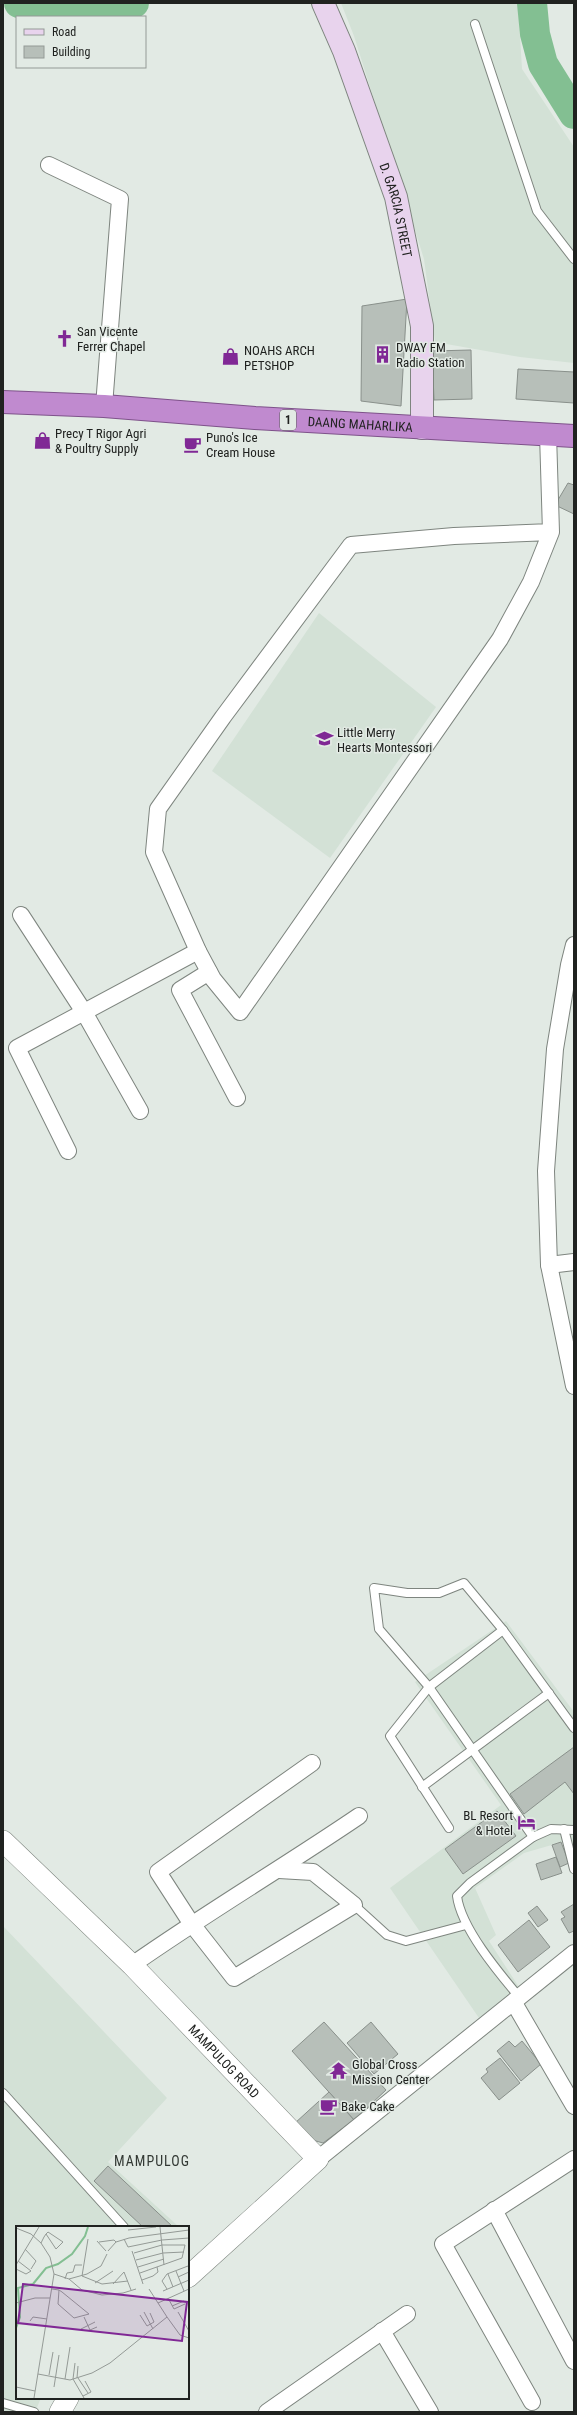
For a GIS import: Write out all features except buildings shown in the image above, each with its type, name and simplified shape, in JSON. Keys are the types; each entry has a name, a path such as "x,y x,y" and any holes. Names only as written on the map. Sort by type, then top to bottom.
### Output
{"highway":[{"name":"DAANG MAHARLIKA","path":"3,402 104,406 422,428 574,436"}],"main road":[{"name":"D. GARCIA STREET","path":"323,3 344,50 396,197 422,326 422,428"}],"street":[{"path":"49,165 120,199 104,406"},
{"path":"548,434 551,532 531,582 500,639 240,1012 209,972 198,951 154,852 158,809 223,717 351,545 454,536 551,532"},
{"path":"21,915 84,1012 140,1111"},
{"path":"574,945 568,965 555,1056 546,1171 549,1265 574,1386"},
{"path":"68,1151 16,1048 198,951"},
{"path":"209,972 180,990 237,1098"},
{"path":"549,1265 574,1262"},
{"path":"279,1870 313,1872 354,1905 234,1978 191,1923 158,1872 312,1763"},
{"path":"132,1965 191,1923 279,1870 359,1816"},
{"name":"MAMPULOG ROAD","path":"3,1841 132,1965 318,2159"},
{"path":"189,2276 318,2159 517,2001 574,1953"},
{"path":"517,2001 574,2106"},
{"path":"532,2402 443,2244 574,2158"},
{"path":"494,2210 574,2361"},
{"path":"267,2412 407,2314"},
{"path":"382,2331 430,2412"},
{"path":"60,2412 67,2399"}],"lane":[{"path":"475,24 537,211 574,259"},
{"path":"533,1838 429,1687 380,1629 374,1588 407,1593 439,1592 464,1582 503,1630 574,1728"},
{"path":"450,1828 390,1736 429,1687 503,1630"},
{"path":"422,1787 471,1749 549,1693"},
{"path":"517,2001 466,1925 458,1908 457,1896 470,1883 533,1838 551,1829 574,1830"},
{"path":"564,1829 574,1869"},
{"path":"354,1905 388,1935 406,1941 466,1925"},
{"path":"3,2094 123,2226"},
{"path":"3,2403 34,2412"}],"shaded area":[{"path":"341,3 518,3 522,69 574,147 574,363 520,357 435,342 424,259 354,36"},
{"name":"Little Merry Hearts Montessori","path":"319,613 436,707 330,858 212,771"},
{"name":"BL Resort & Hotel","path":"506,1621 574,1712 574,1854 569,1840 524,1853 475,1888 496,1935 489,1941 519,1987 479,2018 390,1888 501,1805 415,1682"},
{"path":"3,1926 167,2098 108,2162 178,2226 16,2226 16,2399 41,2399 35,2412 3,2412"}],"waterway":[{"path":"19,3 34,7 62,10 104,8 134,3"},
{"path":"532,3 535,34 543,64 574,114"}],"place":[{"name":"San Vicente Ferrer Chapel","path":"64,338"},
{"name":"DWAY FM Radio Station","path":"383,354"},
{"name":"NOAHS ARCH PETSHOP","path":"231,357"},
{"name":"Precy T Rigor Agri & Poultry Supply","path":"42,440"},
{"name":"Puno's Ice Cream House","path":"193,444"},
{"name":"Little Merry Hearts Montessori","path":"324,739"},
{"name":"BL Resort & Hotel","path":"526,1822"},
{"name":"Global Cross Mission Center","path":"339,2071"},
{"name":"Bake Cake","path":"328,2106"}],"district":[{"name":"MAMPULOG","path":"152,2161"}]}
